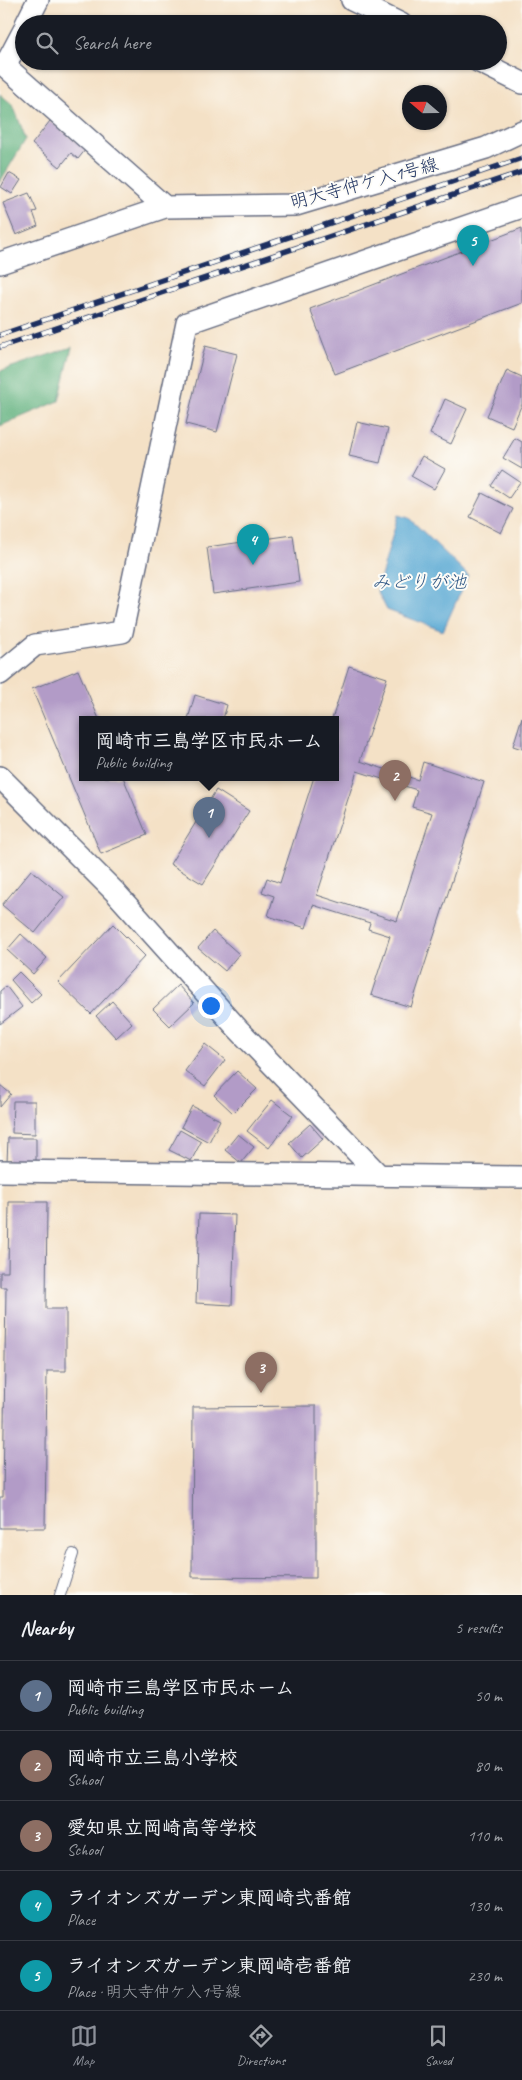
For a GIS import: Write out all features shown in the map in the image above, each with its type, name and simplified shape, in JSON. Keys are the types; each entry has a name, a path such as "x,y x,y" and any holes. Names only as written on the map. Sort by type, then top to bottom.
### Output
{"street":[{"path":"30,15 38,0"},
{"path":"352,0 383,15"},
{"path":"15,45 3,66 165,207"},
{"path":"496,70 522,83"},
{"name":"明大寺仲ケ入1号線","path":"0,263 165,207 296,205 486,148 522,131"},
{"path":"0,674 35,644 122,632 188,323 522,207"},
{"path":"0,777 116,893 238,1029 378,1174"},
{"path":"0,1171 522,1177"}],"lane":[{"path":"60,1595 73,1554"}],"green space":[{"path":"0,94 13,105 26,139 0,182"},
{"path":"72,347 59,401 0,426 0,371"}],"water":[{"name":"みどりが池","path":"398,515 409,518 468,575 443,631 387,610 377,591"}],"building":[{"path":"50,121 86,149 78,159 71,153 60,167 32,144"},
{"path":"9,173 21,180 12,194 1,187"},
{"path":"29,193 37,211 33,212 38,226 16,235 3,203"},
{"path":"522,228 522,303 335,374 310,309"},
{"path":"205,346 237,354 217,432 186,424"},
{"path":"507,370 522,377 522,404 512,427 487,416"},
{"path":"445,399 467,409 451,444 430,434"},
{"path":"357,422 388,429 380,463 349,456"},
{"path":"515,438 522,442 522,469 503,458"},
{"path":"422,456 445,469 434,489 411,476"},
{"path":"502,470 520,482 509,498 491,486"},
{"path":"482,493 513,509 501,533 470,517"},
{"path":"293,535 299,582 213,594 207,547"},
{"path":"349,666 387,678 360,761 418,780 423,762 484,782 411,1007 371,995 390,936 368,929 370,923 313,905 306,928 268,916 274,896 262,892 267,878 280,883 313,781 339,781 339,716 333,716","holes":["357,771 417,790 412,807 432,813 397,921 317,895"]},
{"path":"78,670 98,716 79,716 79,781 125,781 147,835 101,854 32,689"},
{"path":"195,695 227,705 224,716 189,716"},
{"path":"522,717 522,749 513,746"},
{"path":"216,790 249,811 203,884 170,864"},
{"path":"31,870 64,897 35,933 2,905"},
{"path":"113,924 145,956 91,1014 58,982"},
{"path":"213,931 239,954 225,971 198,948"},
{"path":"21,934 47,958 33,974 7,950"},
{"path":"19,972 41,994 31,1003 11,980"},
{"path":"178,985 194,1003 170,1026 153,1009"},
{"path":"6,986 22,1007 0,1024 0,991"},
{"path":"112,1001 132,1023 116,1038 96,1016"},
{"path":"205,1044 225,1060 205,1086 185,1071"},
{"path":"237,1071 257,1089 233,1113 214,1095"},
{"path":"0,1085 11,1094 0,1107"},
{"path":"272,1100 293,1116 269,1148 247,1131"},
{"path":"13,1101 35,1101 35,1134 12,1133"},
{"path":"192,1106 220,1120 209,1142 181,1127"},
{"path":"310,1124 323,1139 302,1158 289,1143"},
{"path":"180,1130 201,1142 191,1161 169,1150"},
{"path":"238,1134 254,1147 241,1163 225,1150"},
{"path":"8,1138 36,1138 36,1162 7,1162"},
{"path":"9,1202 47,1202 46,1309 66,1309 66,1371 47,1371 45,1528 0,1528 0,1497 3,1497 6,1287 0,1287 0,1272 8,1272"},
{"path":"199,1214 235,1215 232,1305 196,1303"},
{"path":"316,1406 316,1578 192,1577 193,1407"}],"railway":[{"path":"0,335 522,158"},
{"path":"0,347 522,172"}],"place":[{"name":"ライオンズガーデン東岡崎壱番館","path":"473,266"},
{"name":"ライオンズガーデン東岡崎弐番館","path":"253,565"},
{"name":"岡崎市立三島小学校","path":"395,801"},
{"name":"岡崎市三島学区市民ホーム","path":"209,838"},
{"name":"愛知県立岡崎高等学校","path":"261,1393"}]}
